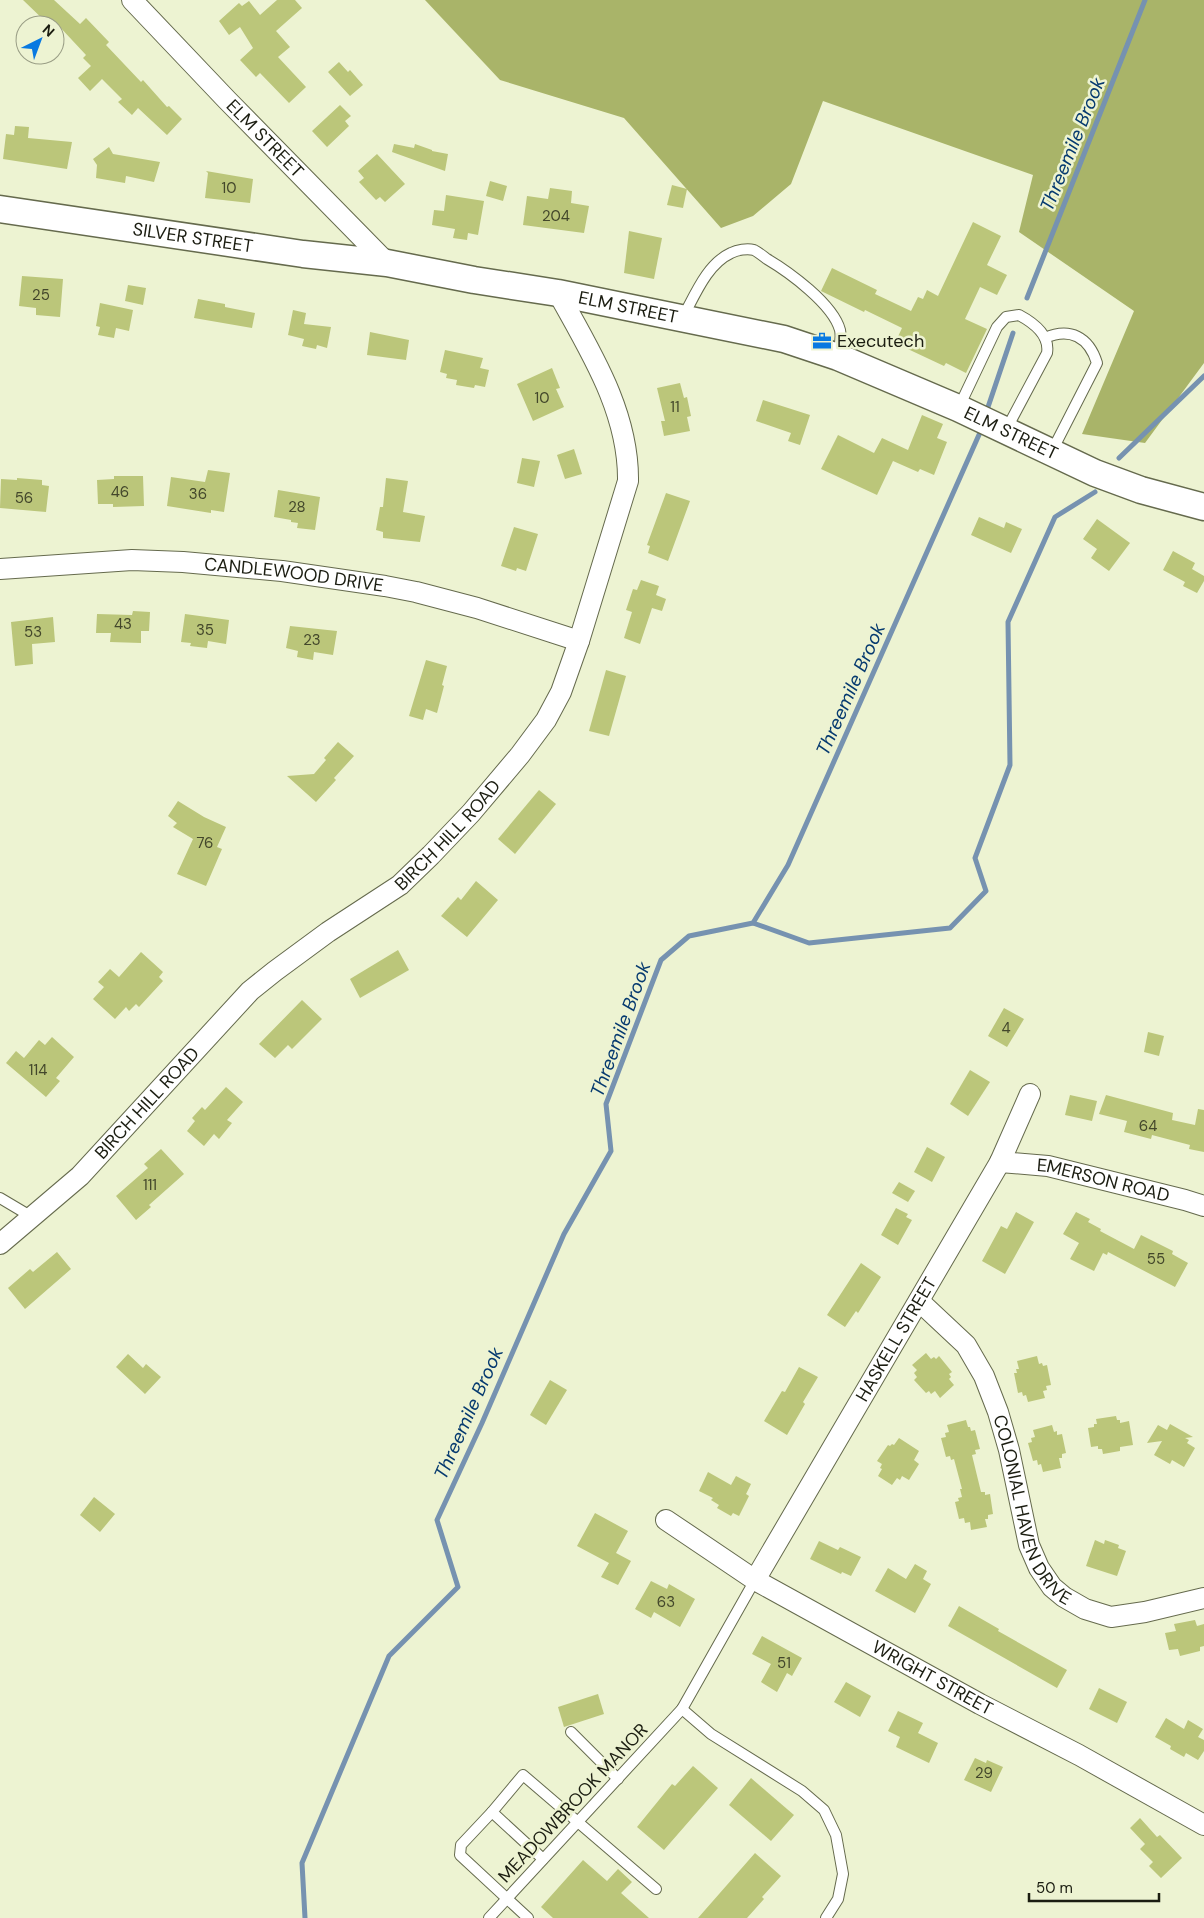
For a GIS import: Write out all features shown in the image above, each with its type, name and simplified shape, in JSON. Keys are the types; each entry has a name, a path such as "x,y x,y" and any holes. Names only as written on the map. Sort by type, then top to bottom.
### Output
{"street":[{"name":"ELM STREET","path":"132,0 387,263 474,280 558,293 784,339 838,357 983,419 1095,473 1141,490 1204,507"},
{"name":"SILVER STREET","path":"0,209 303,254 387,263"},
{"name":"BIRCH HILL ROAD","path":"0,1244 80,1176 250,991 336,926 400,885 471,813 520,755 546,720 561,692 579,641 628,481 628,462 621,426 608,390 591,352 558,293"},
{"name":"CANDLEWOOD DRIVE","path":"0,570 132,560 184,562 282,571 386,586 424,594 476,608 579,641"},
{"name":"HASKELL STREET","path":"755,1580 1000,1162 1030,1094"},
{"name":"EMERSON ROAD","path":"1000,1162 1048,1166 1204,1206"},
{"name":"COLONIAL HAVEN DRIVE","path":"920,1301 966,1345 984,1376 998,1412 1009,1450 1029,1545 1039,1568 1052,1586 1064,1596 1092,1612 1111,1617 1145,1612 1204,1598"},
{"name":"WRIGHT STREET","path":"666,1520 755,1580 980,1704 1079,1755 1204,1825"}],"lane":[{"path":"683,318 698,289 718,262 731,253 753,250 792,274 819,300 835,319 840,334 838,357"},
{"path":"1019,315 1031,322 1045,338 1048,344 1048,353 983,419 997,327 1006,317 1019,315"},
{"path":"1045,338 1057,333 1080,338 1089,345 1097,363 1051,452"},
{"path":"0,1198 32,1218"},
{"name":"MEADOWBROOK MANOR","path":"489,1918 682,1709 755,1580"},
{"path":"682,1709 711,1734 802,1791 824,1810 836,1835 843,1874 838,1899 826,1918"},
{"path":"571,1732 618,1779"},
{"path":"528,1918 460,1855 461,1845 523,1776 656,1889"},
{"path":"492,1812 543,1859"}],"green space":[{"path":"425,0 1204,0 1204,363 1145,443 1082,434 1134,311 1019,232 1033,175 823,101 791,184 753,216 721,228 624,118 500,80"}],"building":[{"path":"23,0 54,0 80,24 86,18 109,42 106,45 141,82 143,80 167,107 169,106 182,119 167,135 138,108 132,115 118,102 122,99 102,79 90,91 78,78 91,66 83,58 86,55 65,32 65,15 39,15"},
{"path":"277,0 295,0 302,8 276,31 290,47 278,57 306,87 289,103 260,73 256,77 240,60 253,48 240,27 229,35 219,21 239,3 242,6 249,1 260,15"},
{"path":"339,62 348,72 350,70 363,85 350,96 328,72"},
{"path":"340,105 351,116 345,121 349,126 327,147 312,131"},
{"path":"15,126 29,127 28,138 72,142 67,169 3,159 6,134 14,135"},
{"path":"394,144 414,148 415,144 432,151 448,154 445,171 392,152"},
{"path":"109,147 113,154 160,162 154,182 126,176 125,183 96,178 97,165 93,159"},
{"path":"377,154 405,184 385,202 380,197 376,200 359,182 364,178 358,171"},
{"path":"206,171 253,179 250,203 205,198 208,173"},
{"path":"490,181 507,186 503,201 486,196"},
{"path":"672,185 687,189 683,208 667,205"},
{"path":"550,188 572,191 571,203 589,206 584,233 523,225 527,196 548,199"},
{"path":"446,195 484,201 478,235 468,233 467,240 453,238 455,229 432,225 434,210 444,211"},
{"path":"973,222 1001,236 987,265 1007,275 997,295 980,287 965,319 987,329 966,373 946,363 944,366 895,343 902,328 821,291 832,268 877,290 875,294 911,311 918,297 923,299 927,290 938,296"},
{"path":"629,231 662,238 654,279 624,273"},
{"path":"22,276 63,279 60,317 36,315 36,308 19,306"},
{"path":"128,285 146,288 143,305 125,301"},
{"path":"198,299 225,304 225,307 255,313 252,328 194,318"},
{"path":"100,303 133,310 129,331 116,328 114,338 98,335 100,327 96,326"},
{"path":"293,310 306,313 304,324 331,327 327,348 317,345 316,349 302,346 304,339 288,335"},
{"path":"370,332 409,340 406,360 367,355"},
{"path":"445,350 483,358 480,368 489,370 485,387 475,385 474,388 456,385 457,380 446,378 447,374 440,372"},
{"path":"552,368 560,388 556,389 564,407 533,421 517,384"},
{"path":"680,383 684,398 687,397 691,416 687,417 690,431 664,436 661,421 665,421 657,388"},
{"path":"763,400 810,415 800,445 788,441 791,433 756,421"},
{"path":"922,415 943,424 937,438 947,442 934,475 920,469 918,472 893,461 877,495 821,469 838,435 874,453 882,438 908,450"},
{"path":"574,449 582,474 565,479 557,455"},
{"path":"522,458 540,461 534,487 517,483"},
{"path":"208,470 230,473 224,512 211,510 211,513 167,506 171,477 205,482"},
{"path":"114,476 143,476 144,506 113,507 113,504 98,504 97,480 114,479"},
{"path":"17,478 42,480 42,485 49,486 46,512 0,508 1,479 17,480"},
{"path":"386,478 408,481 403,512 425,516 420,542 383,538 383,532 376,530 380,507 383,507"},
{"path":"278,490 320,497 315,530 297,528 298,523 274,517"},
{"path":"666,493 690,501 668,561 648,553 650,546 647,545"},
{"path":"979,517 1004,528 1006,522 1022,529 1011,553 971,535"},
{"path":"1097,519 1130,543 1109,571 1091,558 1097,549 1083,539"},
{"path":"514,527 538,534 526,571 517,568 516,571 501,566"},
{"path":"1173,551 1195,563 1192,569 1204,576 1204,581 1197,593 1183,586 1185,582 1163,570"},
{"path":"641,580 659,586 656,595 666,599 662,611 652,608 640,644 624,638 632,612 626,610 633,589 637,590"},
{"path":"133,611 150,612 149,631 141,631 141,643 110,642 111,633 96,633 97,614 132,615"},
{"path":"185,614 229,620 226,644 208,641 207,648 190,646 191,643 181,642"},
{"path":"53,617 55,642 32,644 33,664 15,666 11,622"},
{"path":"290,626 337,631 333,655 314,652 313,660 297,657 298,651 286,648"},
{"path":"426,660 447,666 437,713 426,709 423,720 409,716"},
{"path":"606,670 626,676 609,736 589,731"},
{"path":"338,742 354,756 316,802 287,776 314,774 326,760 324,758"},
{"path":"539,790 556,804 515,854 498,839"},
{"path":"178,801 204,817 226,827 217,847 222,849 206,886 177,874 193,839 173,827 177,823 168,816"},
{"path":"476,881 498,900 467,937 441,916 458,897 461,900"},
{"path":"398,950 409,970 360,998 350,979"},
{"path":"141,952 163,972 159,977 163,981 139,1007 136,1004 129,1011 126,1007 115,1019 93,999 104,987 98,982 110,969 119,977"},
{"path":"302,1000 322,1019 292,1049 288,1045 275,1058 259,1044"},
{"path":"1004,1008 1024,1019 1007,1047 988,1036"},
{"path":"1148,1032 1164,1036 1159,1056 1144,1052"},
{"path":"52,1037 74,1057 56,1078 60,1081 46,1097 6,1063 16,1051 24,1058 39,1040 45,1045"},
{"path":"970,1070 990,1082 968,1116 950,1104"},
{"path":"226,1087 243,1102 227,1120 232,1123 219,1139 214,1134 204,1146 187,1131 195,1121 192,1118 202,1107 205,1110"},
{"path":"1070,1095 1097,1101 1092,1121 1065,1115"},
{"path":"1106,1095 1173,1113 1172,1120 1195,1125 1198,1109 1204,1110 1204,1152 1189,1149 1190,1145 1152,1135 1151,1139 1124,1132 1127,1121 1099,1114"},
{"path":"927,1147 945,1157 932,1182 914,1172"},
{"path":"161,1149 184,1174 149,1205 151,1207 136,1220 116,1196 148,1168 144,1164"},
{"path":"899,1182 915,1191 908,1202 892,1193"},
{"path":"896,1208 908,1214 906,1217 912,1220 898,1245 881,1235"},
{"path":"1016,1212 1034,1222 1005,1274 982,1261 1001,1226 1007,1229"},
{"path":"1076,1212 1090,1219 1088,1222 1101,1229 1100,1231 1134,1249 1141,1235 1173,1251 1172,1254 1188,1263 1175,1287 1108,1252 1107,1255 1103,1253 1094,1271 1070,1259 1079,1243 1063,1234"},
{"path":"57,1252 71,1269 25,1309 8,1288 30,1269 33,1272"},
{"path":"861,1263 881,1277 858,1313 856,1311 845,1327 827,1315"},
{"path":"926,1353 931,1359 934,1357 936,1359 939,1356 952,1372 949,1374 951,1377 949,1379 954,1385 940,1398 935,1391 931,1394 929,1391 926,1393 914,1380 917,1377 914,1373 917,1370 912,1365"},
{"path":"128,1354 143,1368 146,1364 161,1377 145,1394 116,1367"},
{"path":"1037,1356 1039,1364 1047,1365 1051,1385 1046,1386 1047,1390 1043,1391 1045,1398 1028,1402 1026,1395 1023,1396 1022,1392 1018,1393 1014,1373 1017,1373 1016,1369 1019,1369 1017,1361"},
{"path":"799,1367 818,1377 787,1435 764,1421 782,1391 785,1392"},
{"path":"550,1380 567,1390 546,1425 530,1415"},
{"path":"1116,1416 1120,1423 1129,1421 1133,1445 1120,1447 1120,1451 1103,1454 1102,1449 1098,1449 1098,1446 1091,1447 1088,1428 1094,1427 1094,1424 1097,1424 1096,1419"},
{"path":"966,1420 971,1431 975,1430 980,1449 975,1450 976,1454 972,1455 981,1492 985,1492 985,1495 990,1494 993,1514 988,1515 988,1519 985,1519 987,1527 971,1530 970,1522 965,1523 964,1518 959,1519 955,1502 959,1501 958,1498 962,1497 960,1489 962,1489 954,1459 951,1460 950,1456 946,1457 941,1438 946,1437 945,1433 949,1432 947,1425"},
{"path":"1170,1424 1193,1437 1185,1438 1189,1440 1187,1443 1195,1448 1184,1467 1172,1460 1170,1464 1154,1455 1162,1441 1147,1443 1158,1425 1167,1430"},
{"path":"1052,1425 1054,1432 1057,1431 1057,1435 1062,1434 1066,1453 1062,1454 1062,1458 1059,1458 1061,1468 1043,1472 1041,1464 1038,1465 1037,1460 1033,1461 1028,1443 1032,1442 1031,1438 1035,1437 1033,1430"},
{"path":"899,1438 919,1451 914,1460 919,1464 909,1480 902,1476 900,1480 897,1478 892,1485 878,1476 882,1469 880,1468 882,1464 877,1461 888,1445 894,1445"},
{"path":"708,1472 731,1485 736,1476 751,1484 746,1494 749,1496 739,1516 733,1513 731,1516 717,1508 719,1505 711,1500 713,1498 699,1491"},
{"path":"94,1497 115,1514 100,1532 80,1515"},
{"path":"595,1513 628,1531 616,1553 631,1561 618,1585 601,1577 609,1563 577,1546"},
{"path":"1095,1540 1104,1544 1105,1540 1119,1545 1118,1548 1126,1551 1117,1576 1086,1566"},
{"path":"819,1541 838,1550 840,1547 861,1557 851,1576 842,1572 841,1574 810,1559"},
{"path":"915,1564 927,1571 923,1579 931,1584 915,1613 875,1591 888,1568 906,1579"},
{"path":"651,1581 667,1589 669,1584 695,1599 680,1627 654,1612 651,1618 635,1609"},
{"path":"959,1606 999,1629 998,1631 1067,1670 1057,1688 948,1626"},
{"path":"1195,1620 1197,1626 1204,1624 1204,1646 1200,1647 1200,1651 1180,1656 1178,1649 1169,1650 1165,1633 1176,1631 1174,1624"},
{"path":"762,1636 802,1658 792,1676 787,1673 777,1692 761,1682 771,1664 752,1654"},
{"path":"846,1682 871,1696 860,1717 834,1702"},
{"path":"1099,1688 1127,1702 1117,1723 1089,1709"},
{"path":"598,1694 604,1714 564,1727 558,1707"},
{"path":"898,1711 923,1723 918,1733 938,1743 929,1763 896,1747 900,1737 888,1731"},
{"path":"1166,1718 1184,1729 1188,1720 1203,1729 1198,1737 1204,1740 1204,1751 1198,1760 1186,1753 1184,1757 1170,1749 1171,1746 1155,1737"},
{"path":"975,1758 986,1763 987,1760 1003,1767 991,1792 964,1780"},
{"path":"693,1766 718,1788 664,1850 637,1827 672,1784 675,1786"},
{"path":"751,1778 794,1815 771,1841 729,1805"},
{"path":"1140,1818 1157,1837 1160,1835 1182,1858 1161,1878 1149,1866 1153,1862 1140,1849 1145,1844 1130,1828"},
{"path":"755,1853 781,1876 762,1897 764,1899 747,1918 698,1918"},
{"path":"583,1860 607,1881 618,1869 632,1882 621,1893 649,1918 553,1918 541,1907"}],"waterway":[{"name":"Threemile Brook","path":"1027,298 1145,0"},
{"name":"Threemile Brook","path":"986,413 1013,333"},
{"path":"1119,458 1204,376"},
{"name":"Threemile Brook","path":"305,1918 302,1863 389,1656 458,1587 437,1520 482,1423 564,1234 611,1151 606,1104 661,960 689,936 753,923 788,865 982,428"},
{"path":"753,923 809,943 950,928 986,891 975,858 1010,765 1008,622 1055,517 1095,492"}],"place":[{"name":"Executech","path":"822,341"}]}
